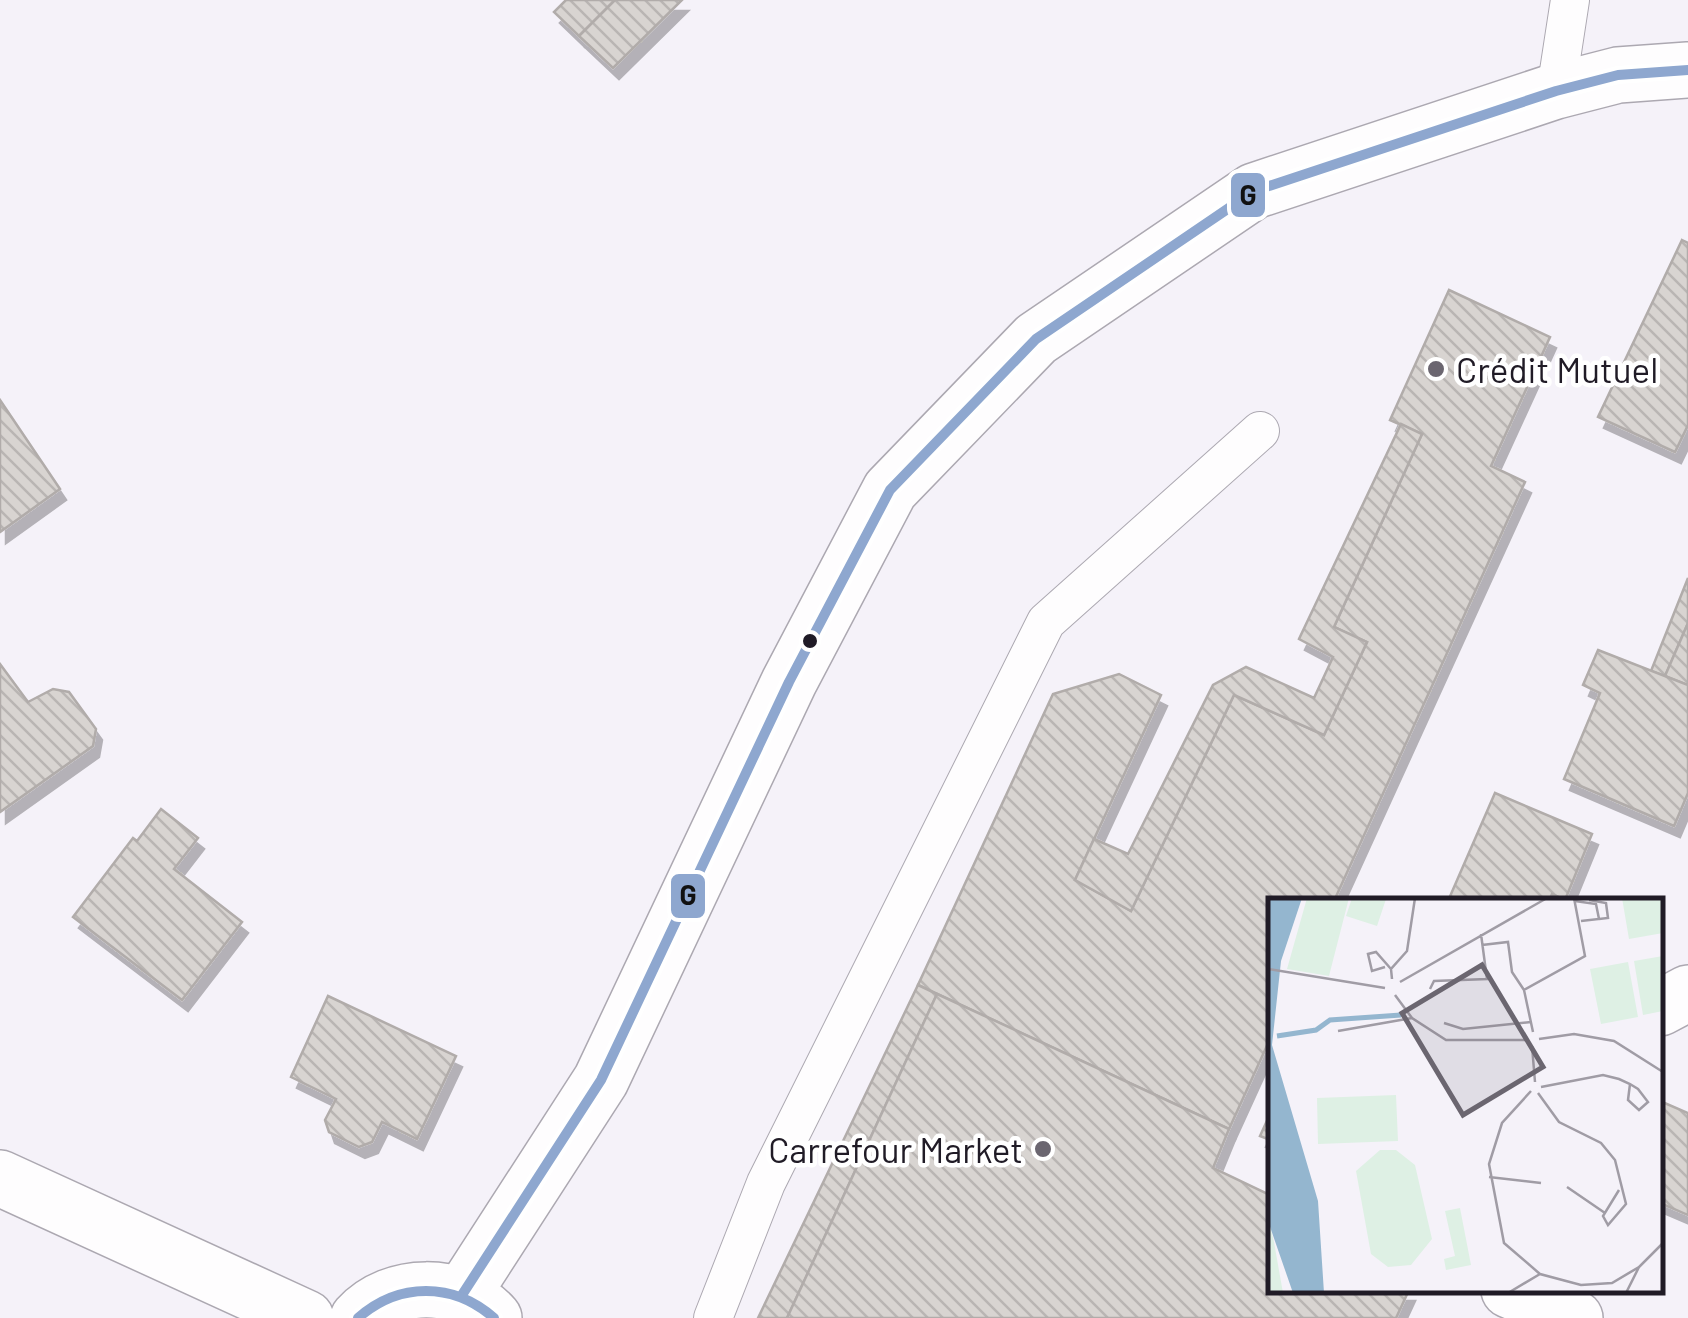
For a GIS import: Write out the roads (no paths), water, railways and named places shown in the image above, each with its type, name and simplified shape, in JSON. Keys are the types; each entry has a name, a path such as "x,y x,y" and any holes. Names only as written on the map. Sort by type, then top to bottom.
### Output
{"street":[{"path":"358,1318 366,1309 395,1294 429,1289 478,1306 601,1080 789,682 890,490 1036,339 1254,190 1556,90 1618,75 1688,70"},
{"path":"1663,1006 1688,993"},
{"path":"0,1178 306,1318"},
{"path":"1516,1293 1574,1318"}],"lane":[{"path":"1556,90 1570,0"},
{"path":"713,1318 766,1183 1046,622 1260,431"}],"place":[{"name":"Crédit Mutuel","path":"1436,369"},
{"name":"Carrefour Market","path":"1043,1149"}]}
